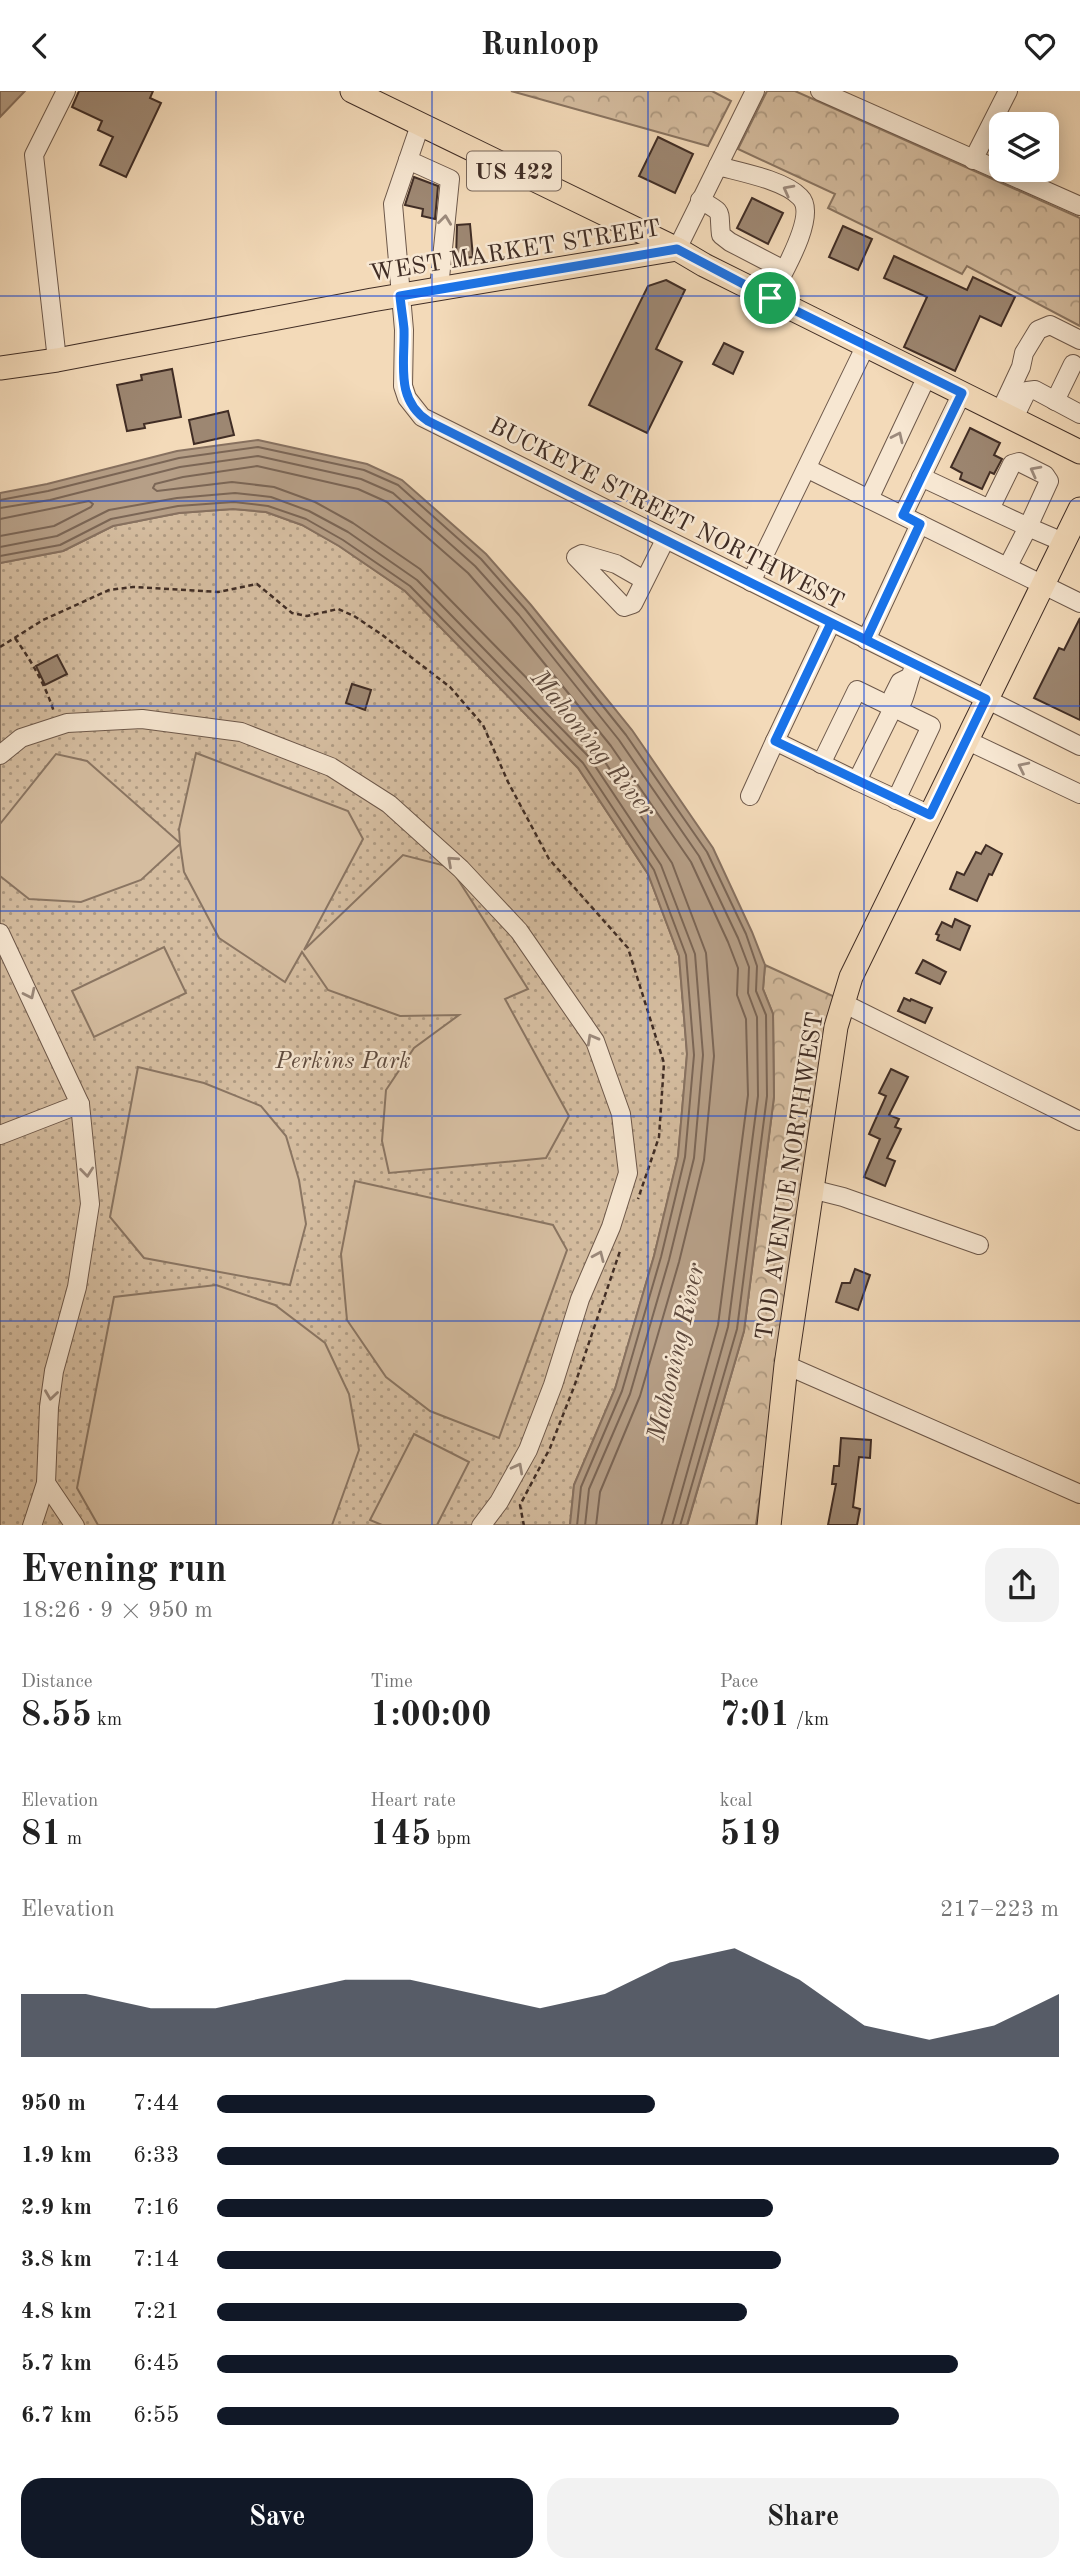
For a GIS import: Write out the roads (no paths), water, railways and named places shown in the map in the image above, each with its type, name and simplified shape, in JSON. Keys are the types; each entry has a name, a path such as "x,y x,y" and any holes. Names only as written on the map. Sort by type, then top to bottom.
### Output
{"main road":[{"name":"US 422","path":"352,91 677,249"},
{"name":"WEST MARKET STREET","path":"0,368 57,360 439,288 677,249 1080,452"},
{"name":"TOD AVENUE NORTHWEST","path":"769,1525 786,1365 836,1027 843,1003 851,978 1080,509"}],"street":[{"path":"57,360 34,155 66,91"},
{"path":"677,249 755,91"},
{"path":"820,91 1080,207"},
{"path":"973,160 1008,91"},
{"name":"BUCKEYE STREET NORTHWEST","path":"420,125 393,204 404,330 403,386 413,408 422,417 866,640 912,671 986,699 1080,746"},
{"path":"408,160 450,179 439,288"},
{"path":"718,166 787,188 801,197 806,208 803,226 770,298"},
{"path":"700,200 719,211 722,216 721,235 784,270"},
{"path":"1007,415 1024,353 1038,330 1050,325 1080,340"},
{"path":"1021,367 1031,357 1040,338 1048,334 1076,356 1055,401"},
{"path":"751,582 866,345"},
{"path":"869,499 927,376"},
{"path":"1007,415 1027,391 1035,390 1080,414"},
{"path":"903,515 962,393"},
{"path":"1055,401 1065,398 1080,404"},
{"path":"990,509 1012,464 1019,462 1045,475 1049,481 1008,566"},
{"path":"808,469 1080,603"},
{"path":"921,477 1063,543"},
{"path":"866,640 920,524"},
{"path":"644,580 665,540"},
{"path":"750,796 831,623"},
{"path":"857,781 894,705 893,695 900,681 912,671"},
{"path":"821,764 857,690 894,705 932,726 896,800"},
{"path":"0,755 21,738 67,723 142,719 241,732 331,768 389,804 461,869 519,931 595,1041 621,1114 628,1173 611,1227 580,1299 553,1385 528,1450 499,1502 481,1525"},
{"path":"966,740 1080,795"},
{"path":"775,741 930,815"},
{"path":"0,933 80,1104 90,1205 76,1287 54,1371 49,1408 46,1483 32,1525"},
{"path":"843,1003 1078,1114"},
{"path":"0,1135 80,1104"},
{"path":"811,1189 843,1197 979,1245"},
{"path":"786,1365 1080,1495"},
{"path":"46,1483 75,1525"}],"water":[{"path":"0,91 25,91 0,117"},
{"name":"Mahoning River","path":"258,440 367,464 402,480 486,554 632,730 713,848 752,932 765,965 763,989 773,1014 774,1097 744,1331 687,1525 570,1525 574,1485 615,1389 654,1256 678,1156 687,1054 679,956 648,874 578,768 405,591 339,546 302,525 266,512 233,509 179,513 113,526 63,551 0,563 0,493 177,451"}],"park label":[{"name":"Perkins Park","path":"343,1060"}]}
